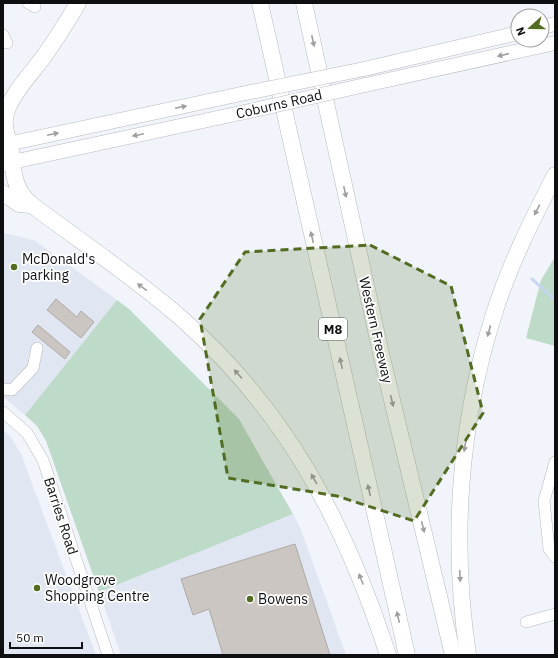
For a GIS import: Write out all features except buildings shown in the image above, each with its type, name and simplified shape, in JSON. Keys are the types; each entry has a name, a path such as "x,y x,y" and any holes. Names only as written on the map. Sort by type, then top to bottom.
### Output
{"highway":[{"path":"78,3 52,44 24,82 6,113 5,127 8,164 18,189 32,205 180,317 219,354 263,404 302,460 332,514 364,587 388,655"},
{"name":"M8","path":"260,3 407,655"},
{"name":"Western Freeway","path":"304,3 382,358 453,655"},
{"path":"3,104 24,82"},
{"path":"468,655 461,593 459,519 464,451 484,349 497,307 529,226 555,176"},
{"path":"3,193 19,204 32,205"}],"main road":[{"name":"Coburns Road","path":"7,144 364,69 510,35"},
{"name":"Coburns Road","path":"8,164 555,43"}],"street":[{"path":"3,388 12,390 33,368 37,348"},
{"name":"Barries Road","path":"3,412 27,433 43,460 108,655"},
{"path":"555,463 544,501 549,549 555,557"},
{"path":"526,622 555,614"}],"highlighted area":[{"path":"370,245 451,286 483,413 414,521 337,496 228,478 200,319 245,252"}],"shaded area":[{"path":"3,233 34,240 117,300 25,415 3,397"},
{"name":"Woodgrove Shopping Centre","path":"3,430 10,436 21,454 96,655 3,655"},
{"path":"293,514 300,527 346,655 121,655 99,592"}],"green space":[{"path":"555,257 555,346 526,338 541,280"},
{"path":"117,300 129,309 239,419 293,514 99,592 46,441 37,426 25,415"}],"waterway":[{"path":"532,279 555,300"}],"place":[{"name":"McDonald's parking","path":"14,267"},
{"name":"Woodgrove Shopping Centre","path":"37,588"},
{"name":"Bowens","path":"250,599"}]}
